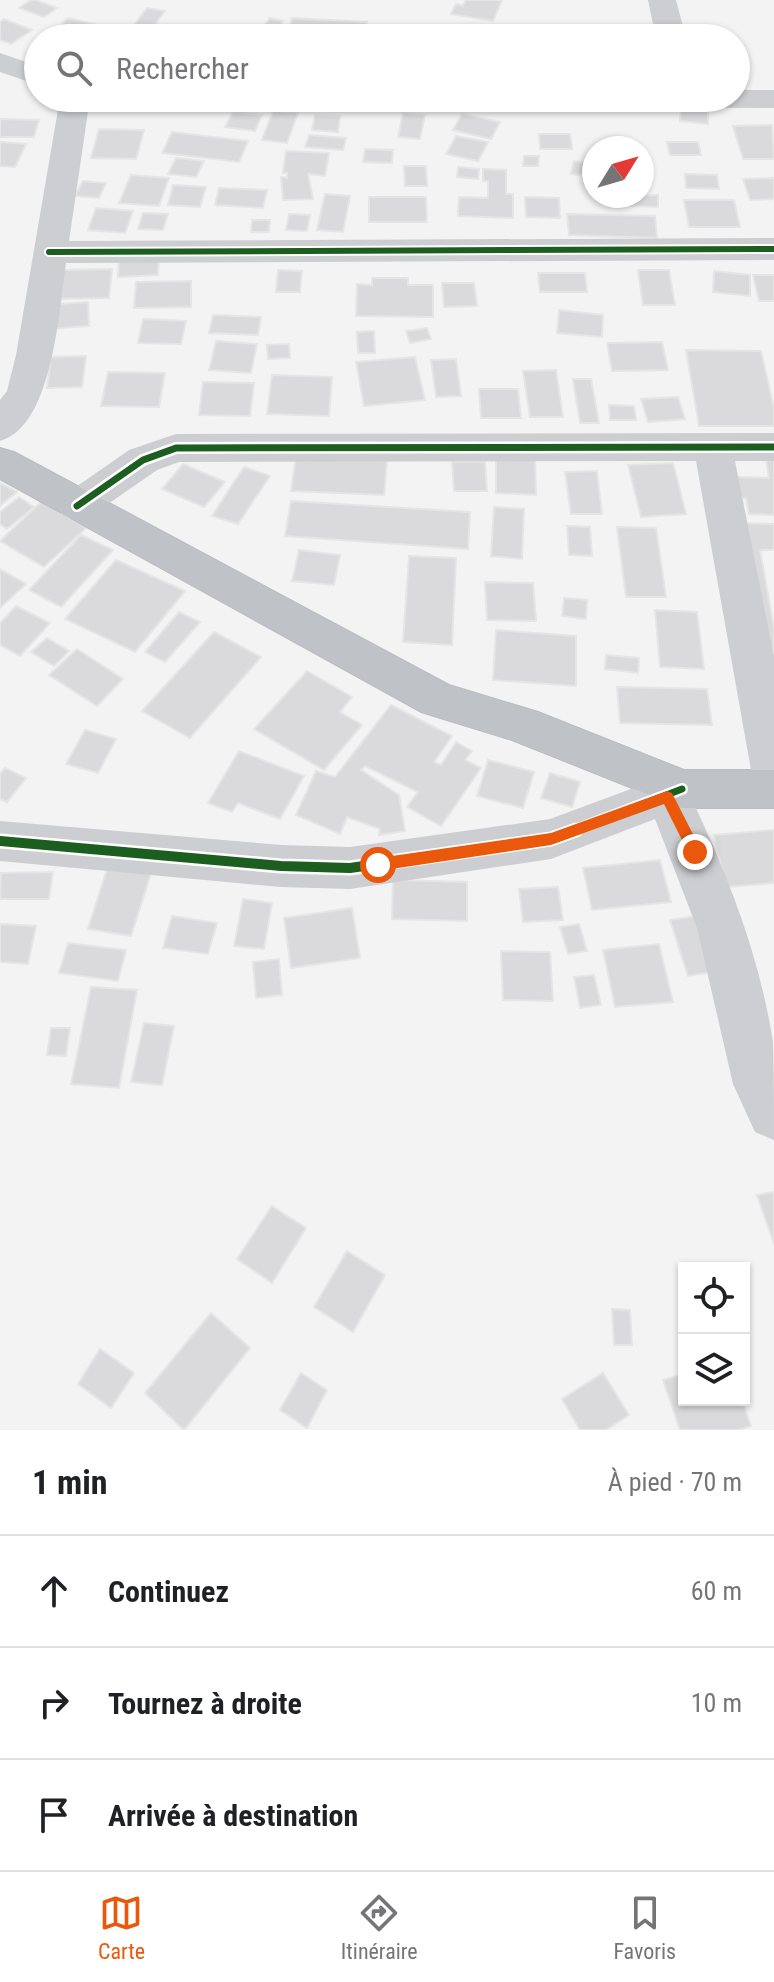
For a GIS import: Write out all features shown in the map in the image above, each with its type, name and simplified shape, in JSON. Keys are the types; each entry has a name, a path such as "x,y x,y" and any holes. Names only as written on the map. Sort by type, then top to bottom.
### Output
{"highway":[{"path":"0,462 436,699 522,725 674,793 774,789"}],"street":[{"path":"662,0 668,24"},
{"path":"0,62 24,71"},
{"path":"750,99 774,99"},
{"path":"0,428 25,393 34,355 73,112"},
{"path":"49,252 774,249"},
{"path":"77,506 143,460 176,448 774,447"},
{"path":"713,448 774,770"},
{"path":"0,841 281,866 350,868 551,839 674,793 734,972 757,1076 767,1106 774,1114"}],"building":[{"path":"31,0 57,8 44,17 19,8"},
{"path":"466,0 502,0 493,21 451,14 456,4 463,6"},
{"path":"147,8 165,11 155,24 135,24"},
{"path":"68,18 93,24 62,24"},
{"path":"270,18 283,21 281,24 265,24"},
{"path":"292,18 367,22 367,24 290,24"},
{"path":"4,19 24,27 24,35 11,44 0,40 0,22"},
{"path":"233,112 262,115 255,131 225,127"},
{"path":"273,112 298,113 287,143 262,140"},
{"path":"681,112 708,112 708,124 680,121"},
{"path":"403,113 425,115 420,139 398,137"},
{"path":"462,114 500,122 491,139 453,130"},
{"path":"315,115 340,116 338,132 312,130"},
{"path":"0,119 39,120 34,137 0,137"},
{"path":"772,125 774,159 743,159 733,126"},
{"path":"99,129 144,130 136,159 91,158"},
{"path":"172,132 248,141 239,162 162,153"},
{"path":"539,134 570,134 572,149 540,149"},
{"path":"309,135 346,138 343,150 305,147"},
{"path":"456,136 488,142 478,161 446,154"},
{"path":"0,142 26,144 15,167 0,166"},
{"path":"667,142 698,142 701,155 670,155"},
{"path":"365,149 393,150 392,163 363,162"},
{"path":"286,151 329,153 325,176 308,174 313,199 283,200 281,177 287,178 287,173 283,173"},
{"path":"524,156 539,156 538,166 523,166"},
{"path":"176,158 204,161 196,177 168,174"},
{"path":"574,161 582,162 582,175 571,174"},
{"path":"404,166 426,166 427,186 405,186"},
{"path":"458,167 479,169 478,179 457,177"},
{"path":"483,169 506,170 506,194 513,194 513,218 458,216 459,197 488,198 488,181 483,181"},
{"path":"685,174 717,175 719,189 686,188"},
{"path":"131,175 169,178 159,206 119,203"},
{"path":"774,178 774,199 750,200 743,179"},
{"path":"83,181 106,183 99,198 75,196"},
{"path":"173,185 206,187 200,207 168,205"},
{"path":"219,188 267,190 263,208 215,205"},
{"path":"325,194 350,196 343,232 317,230"},
{"path":"654,195 658,195 658,207 654,207"},
{"path":"369,197 426,197 427,222 369,222"},
{"path":"525,197 559,198 560,218 526,217"},
{"path":"684,200 734,200 740,227 689,227"},
{"path":"96,208 133,211 125,233 88,230"},
{"path":"143,213 168,214 163,230 138,229"},
{"path":"289,214 310,215 307,231 286,230"},
{"path":"567,214 655,216 657,238 569,235"},
{"path":"252,220 270,220 269,232 251,232"},
{"path":"159,255 158,275 118,277 119,257"},
{"path":"112,269 109,298 57,299 61,270"},
{"path":"278,270 302,271 300,292 276,292"},
{"path":"638,270 669,270 675,305 643,305"},
{"path":"714,271 750,275 750,296 713,292"},
{"path":"538,273 585,273 587,292 540,292"},
{"path":"753,275 774,275 774,301 759,301"},
{"path":"372,278 408,278 408,285 433,285 433,317 356,316 357,284 372,285"},
{"path":"191,281 191,307 134,308 136,282"},
{"path":"442,283 474,283 477,306 444,307"},
{"path":"88,302 89,326 46,329 46,305"},
{"path":"559,310 603,315 602,337 557,333"},
{"path":"213,315 261,317 258,335 209,333"},
{"path":"143,319 186,321 181,344 138,343"},
{"path":"427,328 431,339 410,343 406,331"},
{"path":"374,331 375,353 358,353 357,332"},
{"path":"216,341 257,344 251,373 209,370"},
{"path":"662,342 668,370 612,371 607,343"},
{"path":"289,344 290,358 268,359 267,345"},
{"path":"686,350 761,351 774,408 774,426 699,426"},
{"path":"86,356 82,387 47,388 51,357"},
{"path":"415,357 425,400 364,406 356,362"},
{"path":"456,359 461,396 436,397 431,360"},
{"path":"556,370 563,417 530,417 523,371"},
{"path":"108,372 165,373 159,407 101,406"},
{"path":"272,375 332,377 329,416 267,414"},
{"path":"573,379 591,379 599,423 580,423"},
{"path":"203,382 254,383 250,416 199,415"},
{"path":"479,389 518,389 521,418 481,418"},
{"path":"678,397 685,419 648,422 641,399"},
{"path":"609,405 634,406 636,420 610,420"},
{"path":"496,456 535,457 536,495 496,493"},
{"path":"296,457 387,461 384,495 291,491"},
{"path":"766,458 774,459 774,515 749,514 746,498 734,498 731,477 769,478"},
{"path":"452,462 485,462 487,491 454,491"},
{"path":"673,463 686,514 641,517 628,465"},
{"path":"183,464 225,482 204,507 162,489"},
{"path":"244,467 270,476 238,524 212,516"},
{"path":"597,471 602,514 571,514 565,472"},
{"path":"0,483 17,492 0,506"},
{"path":"19,497 34,507 7,529 0,524 0,512"},
{"path":"291,501 470,512 468,549 285,536"},
{"path":"41,502 86,528 44,567 0,541"},
{"path":"494,507 524,509 522,559 491,556"},
{"path":"736,523 774,524 774,550 760,550 774,628 774,681"},
{"path":"567,526 590,527 592,556 569,555"},
{"path":"617,527 656,528 666,597 626,597"},
{"path":"81,535 113,550 61,607 29,590"},
{"path":"299,550 340,555 334,585 292,581"},
{"path":"409,556 456,558 452,645 403,642"},
{"path":"116,560 185,591 135,652 65,619"},
{"path":"0,569 26,584 0,608"},
{"path":"485,582 533,583 536,621 487,620"},
{"path":"564,598 587,600 586,619 562,616"},
{"path":"16,606 50,623 20,656 0,645 0,623"},
{"path":"655,610 697,612 704,669 660,667"},
{"path":"179,612 200,622 165,662 145,652"},
{"path":"496,630 576,636 576,686 493,680"},
{"path":"214,632 261,657 190,738 142,711"},
{"path":"47,638 69,651 54,666 31,652"},
{"path":"77,649 123,679 97,706 49,675"},
{"path":"606,655 639,658 638,673 605,669"},
{"path":"307,671 352,697 340,712 362,725 324,770 254,729"},
{"path":"617,687 707,689 712,725 620,723"},
{"path":"391,705 452,736 434,762 441,765 456,742 472,751 465,760 481,768 441,826 407,807 418,792 365,766 361,770 399,795 405,831 379,835 380,829 347,817 340,834 296,815 316,771 335,777"},
{"path":"85,730 116,739 98,773 66,764"},
{"path":"239,751 304,776 280,819 238,803 232,812 208,803"},
{"path":"488,760 534,772 523,808 477,796"},
{"path":"5,768 26,778 7,802 0,799 0,774"},
{"path":"550,773 580,782 572,807 541,798"},
{"path":"774,830 774,883 726,887 714,835"},
{"path":"660,860 671,902 592,910 583,868"},
{"path":"109,863 152,870 131,936 88,929"},
{"path":"53,872 49,899 0,899 1,873"},
{"path":"393,880 467,882 467,921 392,919"},
{"path":"558,887 563,920 523,922 519,889"},
{"path":"243,899 272,903 264,949 234,946"},
{"path":"352,908 360,958 291,968 284,918"},
{"path":"172,916 217,923 208,954 163,948"},
{"path":"695,916 713,972 688,976 670,920"},
{"path":"0,924 36,926 28,964 0,962"},
{"path":"579,924 587,951 568,954 560,927"},
{"path":"68,943 126,950 118,981 59,973"},
{"path":"659,944 673,1002 615,1007 603,950"},
{"path":"501,951 550,952 553,1001 503,1000"},
{"path":"279,959 282,995 256,998 253,962"},
{"path":"594,975 601,1005 580,1008 574,977"},
{"path":"91,987 137,990 119,1088 71,1084"},
{"path":"144,1023 174,1026 162,1085 131,1082"},
{"path":"51,1028 70,1028 66,1056 47,1055"},
{"path":"774,1192 774,1244 757,1195"},
{"path":"272,1206 306,1228 272,1283 237,1259"},
{"path":"347,1251 385,1275 353,1332 314,1307"},
{"path":"612,1309 630,1310 632,1345 614,1345"},
{"path":"211,1313 250,1348 184,1430 145,1393"},
{"path":"100,1349 134,1373 111,1408 78,1384"},
{"path":"301,1373 327,1390 307,1428 280,1410"},
{"path":"603,1373 629,1415 606,1430 580,1430 562,1399"},
{"path":"678,1376 678,1406 744,1406 751,1426 738,1430 680,1430 663,1380"}],"cycle path":[{"path":"49,252 774,249"},
{"path":"77,506 143,460 176,448 774,447"},
{"path":"0,841 281,866 350,868 551,839 682,789"}],"route":[{"path":"378,865 551,839 667,797 695,852"}]}
